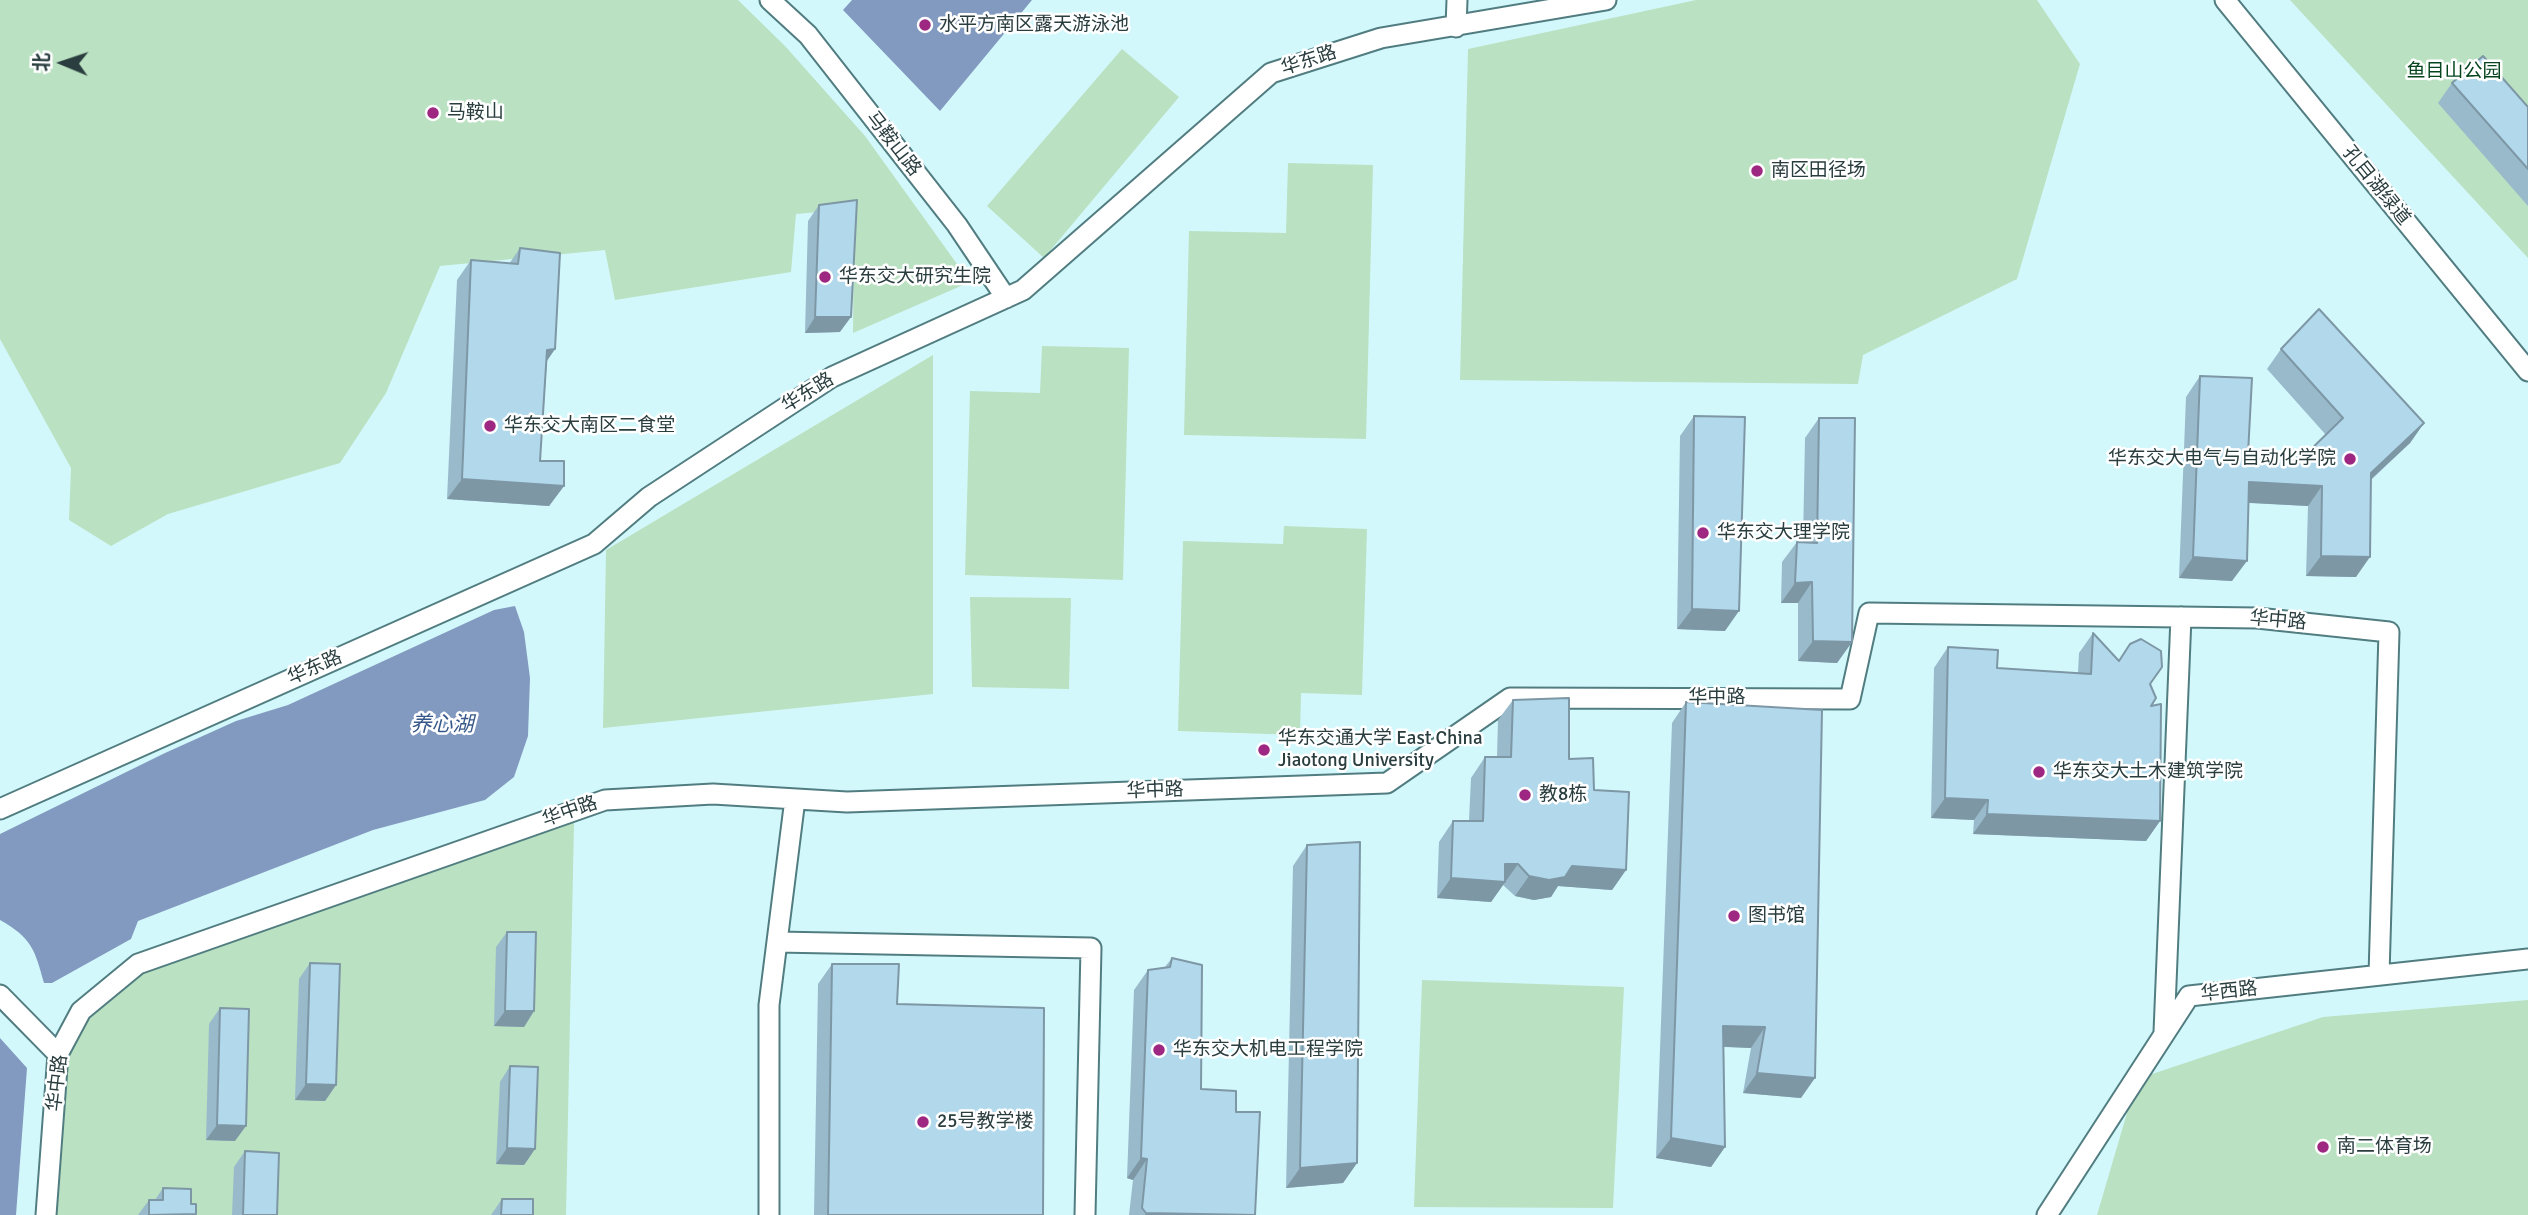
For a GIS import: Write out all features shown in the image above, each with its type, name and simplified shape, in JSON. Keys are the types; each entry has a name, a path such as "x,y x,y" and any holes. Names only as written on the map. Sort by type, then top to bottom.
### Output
{"street":[{"name":"马鞍山路","path":"770,0 808,36 957,225 1006,298"},
{"path":"1456,27 1457,0"},
{"name":"华东路","path":"0,808 594,544 649,497 832,377 1023,290 1271,73 1381,38 1606,0"},
{"name":"孔目湖绿道","path":"2225,0 2528,371"},
{"name":"华中路","path":"46,1215 58,1054 81,1011 138,964 605,800 713,794 847,802 1387,783 1510,698 1850,699 1869,613 2257,618 2389,632 2379,975"},
{"path":"2164,1036 2181,617"},
{"path":"769,1215 769,1005 795,799"},
{"path":"777,942 1091,948 1085,1215"},
{"name":"华西路","path":"2047,1215 2189,996 2528,959"},
{"path":"0,995 58,1054"}],"green space":[{"path":"0,0 738,0 785,46 865,136 970,282 853,333 854,209 796,214 791,272 615,300 605,250 440,266 386,393 340,463 168,514 111,546 69,520 71,468 0,339"},
{"name":"南区田径场","path":"1696,0 2037,0 2080,64 2017,279 1863,355 1858,384 1460,380 1468,49"},
{"name":"鱼目山公园","path":"2290,0 2528,0 2528,258"},
{"path":"1122,49 1179,97 1044,258 987,206"},
{"path":"1288,163 1373,165 1366,439 1184,435 1189,231 1286,233"},
{"path":"1042,346 1129,348 1123,580 965,575 970,391 1040,393"},
{"path":"933,355 933,694 603,728 606,550"},
{"path":"1284,526 1367,529 1362,695 1301,693 1300,735 1178,731 1183,541 1283,544"},
{"path":"970,597 1071,598 1069,689 972,687"},
{"path":"574,822 566,1215 51,1215 63,1056 86,1013 140,969"},
{"path":"1422,980 1624,987 1613,1208 1414,1207"},
{"name":"南二体育场","path":"2528,1000 2528,1215 2097,1215 2137,1079 2323,1017"}],"water":[{"path":"852,0 1032,0 940,111 843,10"},
{"name":"养心湖","path":"515,606 524,632 530,678 528,736 514,777 485,800 373,830 138,921 131,939 52,983 44,983 31,946 19,933 0,920 0,834 236,721 288,705 494,610"},
{"path":"0,1038 27,1068 16,1215 0,1215"}],"building":[{"path":"2483,56 2528,107 2528,169 2452,83"},
{"name":"华东交大研究生院","path":"857,200 851,317 815,317 819,205"},
{"name":"华东交大南区二食堂","path":"520,248 560,253 555,349 547,350 540,461 564,461 564,486 462,479 471,260 518,264"},
{"name":"华东交大电气与自动化学院","path":"2319,309 2424,423 2371,473 2370,557 2321,556 2322,486 2249,482 2247,561 2193,557 2200,376 2252,378 2248,454 2302,458 2343,418 2281,349"},
{"name":"华东交大理学院","path":"1694,416 1745,417 1739,611 1692,609"},
{"path":"1819,418 1855,418 1852,642 1813,641 1812,582 1795,583 1797,542 1817,543"},
{"name":"华东交大土木建筑学院","path":"2093,633 2119,661 2130,644 2141,639 2161,651 2162,667 2150,684 2156,698 2151,706 2161,704 2160,821 1987,814 1988,800 1945,798 1948,647 1998,650 1997,668 2091,674"},
{"name":"教8栋","path":"1569,698 1569,759 1593,758 1594,790 1629,792 1626,870 1572,866 1565,877 1549,880 1529,876 1518,864 1505,864 1505,882 1451,878 1453,821 1483,821 1485,757 1511,757 1513,700"},
{"name":"图书馆","path":"1686,702 1822,710 1815,1078 1757,1073 1765,1027 1723,1026 1725,1147 1671,1138"},
{"name":"华东交大机电工程学院","path":"1360,842 1357,1163 1300,1168 1307,845"},
{"path":"507,932 536,932 534,1011 505,1011"},
{"name":"华东交大机电工程学院","path":"1172,958 1202,965 1201,1089 1236,1091 1236,1112 1260,1112 1255,1215 1146,1213 1142,1208 1147,1159 1141,1158 1148,970 1170,967"},
{"path":"310,963 340,964 336,1085 306,1084"},
{"name":"25号教学楼","path":"832,964 899,964 897,1004 1044,1008 1043,1215 828,1215"},
{"path":"220,1008 249,1009 246,1126 217,1125"},
{"path":"510,1066 538,1067 535,1149 507,1148"},
{"path":"245,1151 279,1153 277,1215 243,1215"},
{"path":"163,1188 191,1189 191,1204 196,1204 196,1214 149,1215 149,1200 163,1200"},
{"path":"502,1199 533,1199 533,1215 501,1215"}],"place":[{"name":"水平方南区露天游泳池","path":"925,25"},
{"name":"马鞍山","path":"433,113"},
{"name":"南区田径场","path":"1757,171"},
{"name":"华东交大研究生院","path":"825,277"},
{"name":"华东交大南区二食堂","path":"490,426"},
{"name":"华东交大电气与自动化学院","path":"2350,459"},
{"name":"华东交大理学院","path":"1703,533"},
{"name":"华东交通大学 East China Jiaotong University","path":"1264,750"},
{"name":"华东交大土木建筑学院","path":"2039,772"},
{"name":"教8栋","path":"1525,795"},
{"name":"图书馆","path":"1734,916"},
{"name":"华东交大机电工程学院","path":"1159,1050"},
{"name":"25号教学楼","path":"923,1122"},
{"name":"南二体育场","path":"2323,1147"}]}
